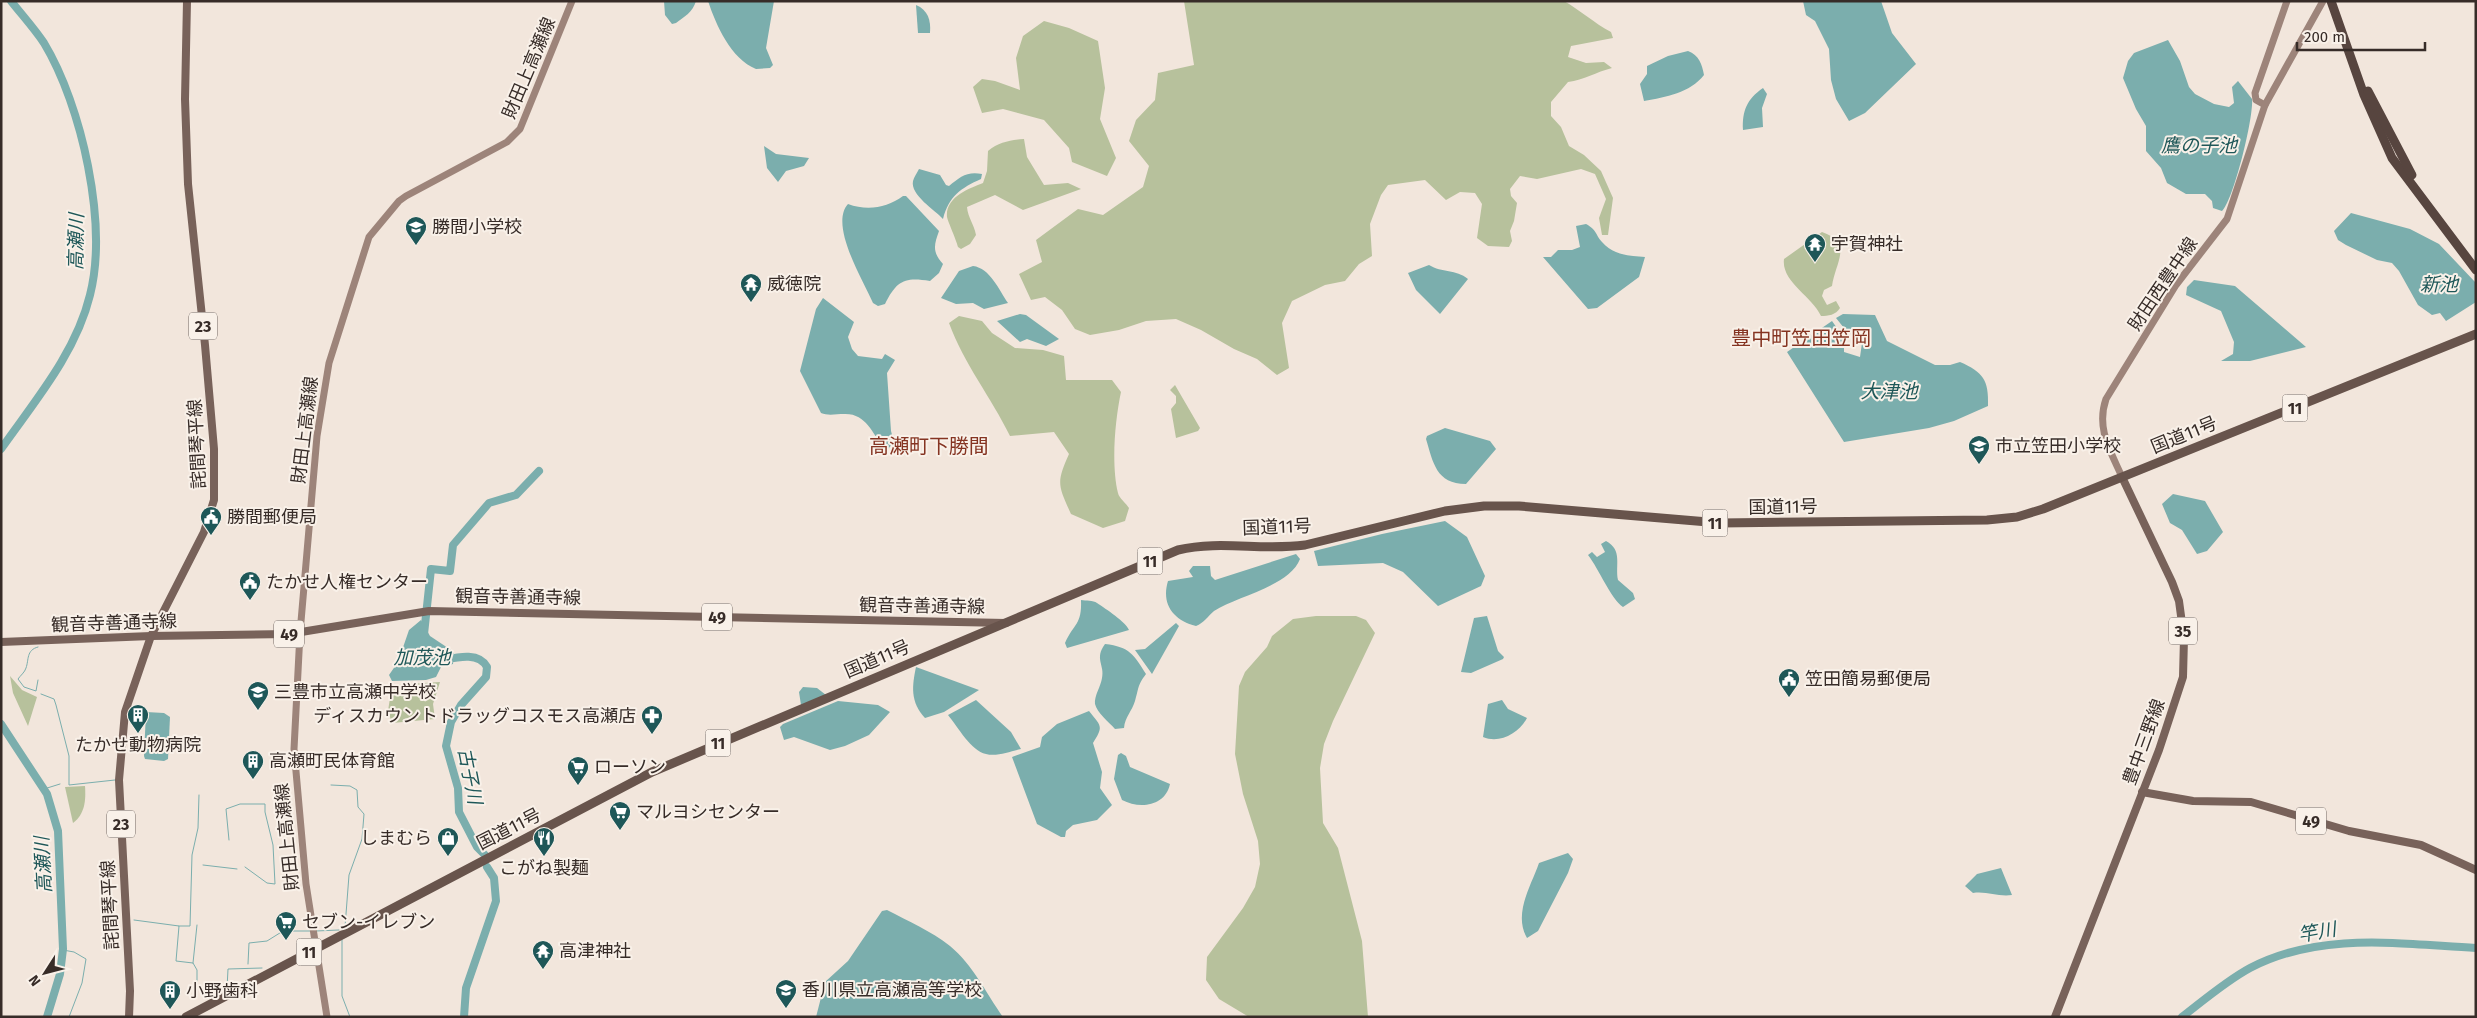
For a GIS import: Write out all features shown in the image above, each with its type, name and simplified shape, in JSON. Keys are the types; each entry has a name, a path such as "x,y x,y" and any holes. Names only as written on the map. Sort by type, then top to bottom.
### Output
{"highway":[{"path":"2331,1 2364,95 2392,158 2476,270"},
{"path":"2336,1 2368,92 2411,174 2442,221 2476,265"},
{"name":"国道11号","path":"186,1017 676,761 1178,550 1210,544 1305,545 1466,508 1519,506 1729,524 1997,519 2017,517 2043,510 2476,333"}],"main road":[{"name":"詫間琴平線","path":"129,1017 120,764 125,712 151,636 204,532 214,500 215,469 206,355 188,184 185,99 187,1"},
{"name":"財田上高瀬線","path":"327,1017 304,866 294,770 294,728 300,633 323,390 329,363 369,237 399,201 507,142 520,129 572,1"},
{"path":"2265,105 2256,100 2255,93 2287,1"},
{"name":"財田西豊中線","path":"2122,477 2102,428 2102,410 2106,399 2176,285 2227,219 2265,105 2322,1"},
{"name":"豊中三野線","path":"2055,1017 2159,750 2183,677 2184,638 2179,601 2172,582 2122,477"},
{"name":"観音寺善通寺線","path":"1,642 300,633 427,611 1006,623"},
{"name":"49","path":"2142,792 2193,801 2251,802 2349,831 2421,845 2476,870"}],"green space":[{"path":"1184,1 1564,1 1611,32 1613,38 1571,46 1568,57 1586,63 1604,62 1612,68 1568,82 1551,102 1551,116 1561,127 1569,146 1584,155 1601,171 1613,198 1608,235 1602,235 1599,218 1606,199 1595,174 1581,169 1537,179 1520,176 1510,189 1511,196 1517,203 1510,231 1512,241 1509,247 1488,246 1477,238 1482,204 1475,193 1460,192 1446,200 1425,180 1388,185 1381,195 1370,224 1372,256 1359,264 1345,281 1325,285 1292,301 1282,323 1289,368 1277,375 1257,359 1176,319 1146,321 1119,330 1090,335 1075,329 1062,310 1045,297 1031,300 1019,274 1042,262 1036,240 1078,209 1103,215 1143,187 1149,166 1129,141 1136,120 1155,100 1158,73 1194,65"},
{"path":"1044,21 1069,28 1098,41 1105,88 1100,119 1116,158 1107,176 1072,162 1069,148 1044,120 1003,109 982,113 973,87 982,79 995,81 1020,90 1016,58 1023,36"},
{"path":"1024,139 1027,157 1044,185 1068,183 1081,189 1023,210 995,195 967,207 976,235 970,244 961,249 958,247 947,217 947,210 950,204 959,194 983,183 987,171 988,151 996,145 1005,142"},
{"path":"1822,232 1837,242 1840,254 1832,286 1824,290 1822,296 1827,305 1836,301 1840,308 1834,314 1821,316 1787,275 1784,259"},
{"path":"959,316 982,321 992,333 1015,348 1043,350 1064,356 1066,380 1112,380 1121,392 1114,456 1119,495 1129,508 1125,521 1103,528 1071,514 1060,484 1060,478 1069,454 1054,432 1010,436 955,338 949,323"},
{"path":"1175,385 1200,428 1198,431 1176,438 1171,409 1176,403 1176,396 1170,390"},
{"path":"1316,616 1356,616 1366,620 1375,633 1333,721 1324,744 1320,768 1323,823 1338,848 1362,941 1368,1017 1249,1017 1219,999 1206,980 1207,957 1243,908 1255,887 1260,864 1258,841 1243,794 1235,754 1239,686 1245,672 1267,647 1272,636 1293,619"},
{"path":"10,676 22,690 37,697 28,726 13,693"},
{"path":"440,682 433,704 435,719 392,723 388,711 392,685"},
{"path":"85,786 84,806 80,815 73,823 65,787"}],"water":[{"path":"664,1 696,1 688,14 672,24 665,15"},
{"path":"708,1 774,1 766,48 773,65 770,68 756,69 739,58 720,30"},
{"path":"1803,1 1881,1 1892,33 1916,64 1865,113 1849,121 1836,99 1831,80 1829,49 1815,21 1806,15"},
{"path":"916,5 928,16 930,33 918,33"},
{"name":"鷹の子池","path":"2168,40 2180,61 2189,87 2195,94 2214,104 2229,107 2234,103 2232,87 2238,81 2252,99 2250,123 2242,158 2232,192 2222,211 2213,208 2212,201 2205,194 2186,194 2167,183 2161,168 2146,151 2146,126 2136,109 2123,78 2128,61 2134,53"},
{"path":"1688,51 1699,60 1704,75 1685,90 1669,96 1644,101 1640,84 1647,74 1647,66 1668,56"},
{"path":"1763,88 1767,94 1762,108 1763,127 1743,130 1743,117 1749,101"},
{"path":"764,146 776,154 809,158 804,166 786,171 778,182 767,168"},
{"path":"919,169 940,175 946,185 949,186 972,173 982,174 981,179 967,186 952,199 943,219 915,192 913,181"},
{"path":"906,196 939,231 935,248 937,256 943,264 939,273 930,281 908,280 903,282 889,296 885,304 878,306 873,303 850,253 842,225 843,213 848,204 870,208 884,206"},
{"name":"新池","path":"2351,213 2410,229 2439,244 2476,283 2476,302 2446,321 2440,313 2432,315 2418,305 2399,271 2392,263 2377,260 2338,240 2334,231"},
{"path":"1586,224 1592,228 1602,242 1611,250 1627,255 1645,257 1639,277 1597,308 1588,309 1543,257 1551,257 1558,250 1572,250 1580,247 1576,226"},
{"path":"1429,265 1459,274 1468,279 1440,314 1416,290 1408,273"},
{"path":"973,266 989,275 1008,303 984,309 973,303 956,304 941,298 959,271"},
{"path":"2194,280 2235,286 2306,347 2250,361 2221,361 2233,354 2234,342 2221,311 2186,295 2187,287"},
{"path":"823,298 854,322 848,337 852,349 858,356 882,359 885,354 895,360 887,373 891,431 894,442 888,449 884,448 868,425 858,417 821,413 800,371 816,309"},
{"path":"1020,314 1026,315 1059,339 1046,346 1027,339 1020,342 997,321"},
{"name":"大津池","path":"1843,314 1875,315 1887,341 1935,365 1950,365 1960,362 1974,369 1986,383 1988,406 1954,421 1929,428 1844,442 1787,352 1832,321 1844,338 1844,352 1860,357 1862,343 1859,337 1848,333 1836,318"},
{"path":"1445,428 1490,441 1496,449 1466,484 1448,480 1437,470 1434,463 1426,439 1427,436"},
{"path":"2173,494 2205,501 2223,532 2207,551 2197,554 2182,530 2170,523 2162,504"},
{"path":"1445,521 1467,537 1485,576 1481,586 1438,606 1403,572 1383,563 1318,566 1314,551"},
{"path":"1606,541 1615,549 1618,580 1633,593 1635,599 1623,607 1614,597 1588,555 1592,552 1597,557 1605,552 1601,544"},
{"path":"1296,554 1300,559 1286,576 1262,590 1214,611 1199,625 1196,626 1181,620 1175,615 1168,604 1166,589 1168,581 1193,577 1189,571 1193,566 1210,566 1211,576 1215,580"},
{"path":"1081,600 1097,603 1120,620 1129,630 1067,648 1065,643 1079,619"},
{"path":"1487,616 1498,651 1504,657 1471,673 1461,672 1474,618"},
{"name":"加茂池","path":"421,620 430,636 454,652 453,664 441,667 436,677 426,680 392,681 389,675 398,662 409,630"},
{"path":"1176,623 1179,626 1152,674 1135,650 1145,649"},
{"path":"1105,644 1126,650 1138,661 1146,674 1140,684 1124,728 1115,729 1101,714 1095,704 1103,673 1100,654"},
{"path":"916,667 979,690 944,712 925,718 917,706 913,694"},
{"path":"803,687 817,688 826,695 801,705 799,692"},
{"path":"976,700 1011,732 1021,749 990,755 980,752 970,744 948,715"},
{"path":"1502,700 1508,709 1527,718 1519,728 1508,736 1496,739 1483,737 1488,704"},
{"path":"838,701 878,705 890,712 869,735 845,746 830,750 794,737 784,740 780,727 783,724"},
{"path":"1089,711 1100,726 1099,733 1093,743 1102,772 1100,788 1112,805 1097,820 1073,825 1066,831 1065,837 1061,837 1037,824 1012,757 1040,747 1042,737 1057,724"},
{"path":"146,712 164,713 170,717 168,759 164,761 145,759"},
{"path":"1121,753 1126,756 1130,767 1170,784 1163,797 1157,802 1143,805 1136,805 1122,800 1114,779 1118,755"},
{"path":"1568,853 1573,859 1568,873 1538,931 1527,938 1523,929 1523,910 1539,863"},
{"path":"2001,868 2012,895 1973,893 1965,886 1977,874"},
{"path":"887,910 919,926 950,946 972,970 1003,1017 816,1017 825,982 848,961 882,911"}],"waterway":[{"name":"高瀬川","path":"1,449 53,376 75,337 90,295 95,266 96,235 88,166 70,99 58,69 44,43 11,1"},
{"name":"古子川","path":"424,634 431,569 450,571 453,545 489,503 516,495 539,471"},
{"path":"38,647 31,650 25,669 18,679 24,687 36,691 38,680"},
{"name":"古子川","path":"443,660 474,657 483,662 487,667 486,677 461,705 451,722 446,746 458,788 459,812 477,847 485,855"},
{"path":"41,694 54,699 56,705 69,756 69,785 115,780"},
{"name":"高瀬川","path":"1,724 47,794 58,831 63,949 60,974 47,1017"},
{"path":"44,789 60,784"},
{"path":"331,785 350,786 357,790 358,807 364,814 362,839 349,875 345,927"},
{"path":"179,926 190,926 192,855 198,828 199,795"},
{"path":"229,840 226,809 240,804 265,804 265,812 273,845 275,884 267,883 245,867"},
{"path":"203,865 237,869"},
{"name":"古子川","path":"464,1017 466,988 496,901 494,878 487,867"},
{"path":"134,920 179,926 176,961 193,963 197,970 197,997"},
{"path":"193,963 197,925"},
{"path":"316,931 339,930"},
{"path":"248,964 249,943 267,941 283,931 312,931"},
{"path":"342,940 342,996 350,1017"},
{"name":"竿川","path":"2182,1017 2250,968 2277,956 2305,949 2333,944 2361,943 2476,948"},
{"path":"63,950 74,952 86,959 82,983 69,1017"},
{"path":"227,989 228,969 262,968"}],"place":[{"name":"勝間小学校","path":"416,246"},
{"name":"宇賀神社","path":"1815,263"},
{"name":"威徳院","path":"751,303"},
{"name":"市立笠田小学校","path":"1979,465"},
{"name":"勝間郵便局","path":"211,536"},
{"name":"たかせ人権センター","path":"250,601"},
{"name":"笠田簡易郵便局","path":"1789,698"},
{"name":"三豊市立高瀬中学校","path":"258,711"},
{"name":"たかせ動物病院","path":"138,734"},
{"name":"ディスカウントドラッグコスモス高瀬店","path":"652,735"},
{"name":"高瀬町民体育館","path":"253,780"},
{"name":"ローソン","path":"578,786"},
{"name":"マルヨシセンター","path":"620,831"},
{"name":"しまむら","path":"448,857"},
{"name":"こがね製麺","path":"544,857"},
{"name":"セブン-イレブン","path":"286,941"},
{"name":"高津神社","path":"543,970"},
{"name":"香川県立高瀬高等学校","path":"786,1009"},
{"name":"小野歯科","path":"170,1010"}],"district":[{"name":"豊中町笠田笠岡","path":"1801,338"},
{"name":"高瀬町下勝間","path":"929,446"}]}
